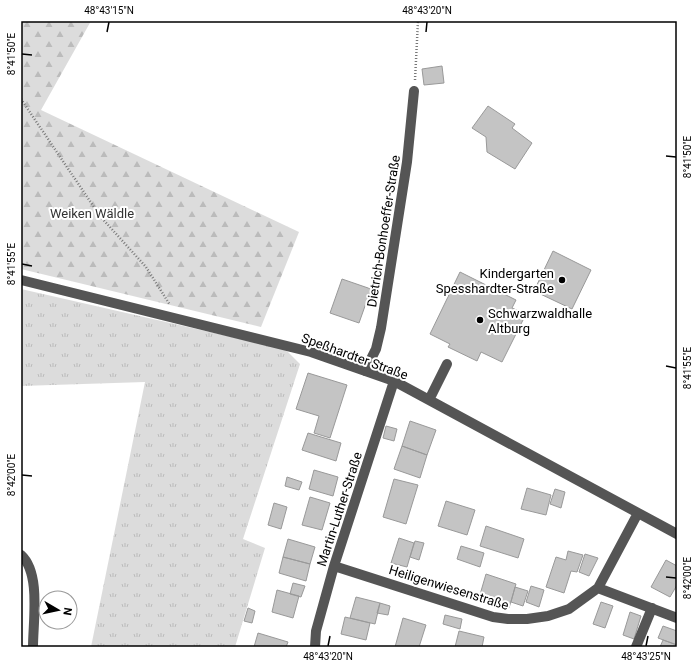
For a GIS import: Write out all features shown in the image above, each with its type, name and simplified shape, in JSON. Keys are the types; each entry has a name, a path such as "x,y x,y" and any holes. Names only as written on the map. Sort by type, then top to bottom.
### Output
{"street":[{"name":"Dietrich-Bonhoeffer-Straße","path":"365,371 376,349 381,328 407,162 414,92"},
{"name":"Speßhardter Straße","path":"21,280 312,352 394,381 677,534"},
{"path":"429,400 447,364"},
{"name":"Martin-Luther-Straße","path":"315,647 316,631 334,566 394,381"},
{"name":"Heiligenwiesenstraße","path":"334,566 508,620 548,616 568,609 598,588 638,513"},
{"path":"21,555 28,561 34,579 33,647"},
{"path":"598,588 677,618"},
{"path":"636,647 652,608"}],"path":[{"path":"414,92 418,21"},
{"path":"21,99 100,216 146,267 179,319"}],"green space":[{"name":"Weiken Wäldle","path":"21,21 91,21 41,110 299,232 261,327 21,269"},
{"path":"21,289 285,349 300,364 243,539 265,548 235,647 91,647 145,382 21,386"}],"building":[{"path":"442,66 444,83 424,85 422,69"},
{"path":"488,106 515,124 512,128 532,143 515,169 487,152 486,137 472,128"},
{"name":"Kindergarten Spesshardter-Straße","path":"553,251 591,270 572,309 534,291"},
{"name":"Schwarzwaldhalle Altburg","path":"460,272 516,300 512,308 526,314 502,362 481,352 477,361 448,347 450,344 430,334"},
{"path":"342,279 371,289 359,323 330,313"},
{"path":"308,373 347,385 330,438 314,433 319,416 296,409"},
{"path":"410,421 436,430 427,455 402,446"},
{"path":"386,426 397,429 394,441 383,438"},
{"path":"308,433 341,443 336,461 302,450"},
{"path":"402,446 427,455 420,478 394,469"},
{"path":"314,470 338,477 333,496 309,489"},
{"path":"287,477 302,482 299,490 285,486"},
{"path":"394,479 418,485 406,524 383,517"},
{"path":"527,488 551,495 546,515 521,509"},
{"path":"555,489 565,492 561,508 550,504"},
{"path":"310,497 330,503 322,530 302,525"},
{"path":"446,501 475,510 467,535 438,526"},
{"path":"274,503 287,507 281,529 268,525"},
{"path":"486,526 524,539 518,558 480,546"},
{"path":"399,538 414,543 407,567 391,563"},
{"path":"288,539 315,547 310,564 283,557"},
{"path":"415,541 424,543 419,560 410,557"},
{"path":"461,546 484,553 480,567 457,559"},
{"path":"568,551 583,555 577,572 571,571 564,593 546,587 556,557 566,560"},
{"path":"585,554 598,558 589,576 579,572"},
{"path":"283,557 310,564 306,581 279,573"},
{"path":"666,560 677,566 677,585 670,597 651,587"},
{"path":"486,574 516,584 509,608 479,598"},
{"path":"293,583 305,586 301,597 290,594"},
{"path":"531,586 544,590 539,607 526,602"},
{"path":"515,587 528,591 523,606 511,602"},
{"path":"277,590 299,596 293,618 272,612"},
{"path":"356,597 380,603 375,624 350,618"},
{"path":"601,602 613,606 605,628 593,624"},
{"path":"380,603 390,606 388,615 377,613"},
{"path":"248,608 255,611 252,623 244,621"},
{"path":"630,612 641,616 634,639 623,635"},
{"path":"445,615 462,619 460,629 443,624"},
{"path":"345,617 370,623 366,640 341,634"},
{"path":"403,618 426,625 419,647 395,647"},
{"path":"663,626 677,631 677,645 658,638"},
{"path":"459,631 484,637 482,647 455,647"},
{"path":"258,633 288,642 286,647 254,647"},
{"path":"663,640 677,645 677,647 660,647"}],"place":[{"name":"Kindergarten Spesshardter-Straße","path":"562,280"},
{"name":"Schwarzwaldhalle Altburg","path":"480,320"}]}
